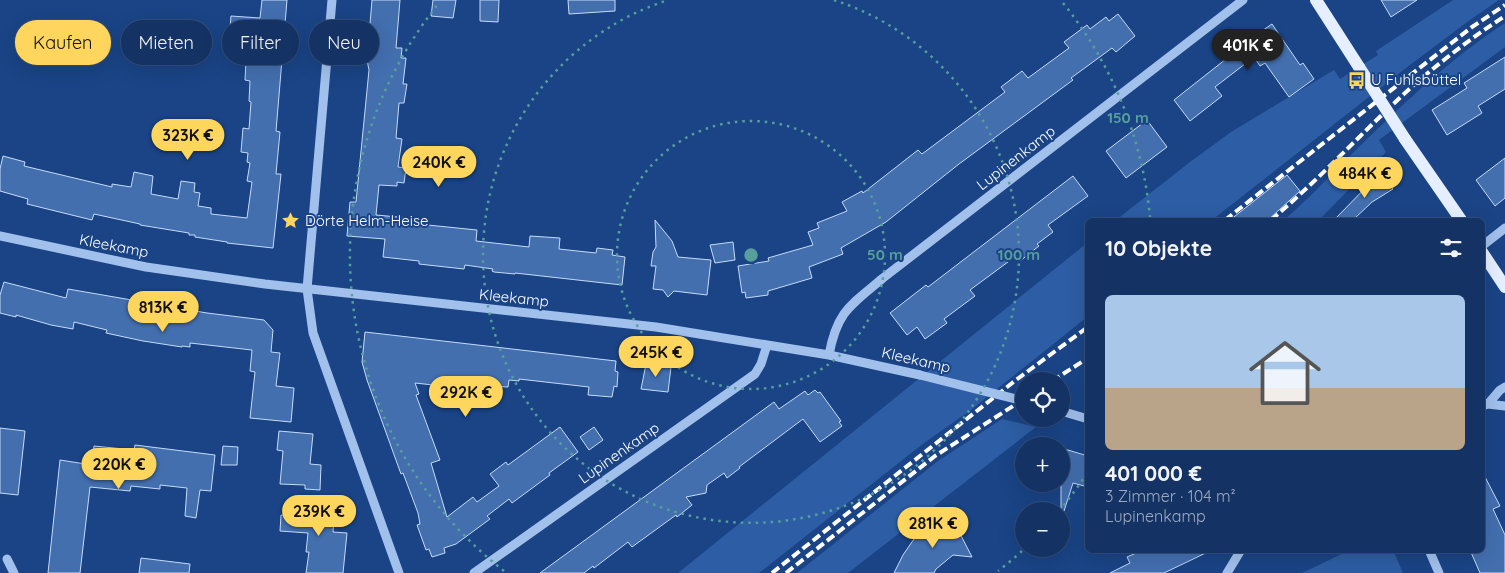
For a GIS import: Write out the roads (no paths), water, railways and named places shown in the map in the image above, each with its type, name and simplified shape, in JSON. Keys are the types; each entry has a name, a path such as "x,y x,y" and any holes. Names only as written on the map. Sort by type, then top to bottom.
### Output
{"main road":[{"path":"1316,0 1405,139 1460,218"},
{"path":"1485,257 1505,287"}],"street":[{"path":"332,0 307,289 313,333 399,573"},
{"name":"Lupinenkamp","path":"829,355 837,324 851,305 883,278 1243,0"},
{"path":"1485,244 1505,228"},
{"name":"Kleekamp","path":"0,236 146,267 307,289 656,327 829,355 1015,399"},
{"name":"Lupinenkamp","path":"474,573 755,374 761,364 767,345"},
{"path":"1485,405 1505,387"},
{"path":"1485,405 1505,406"},
{"path":"1070,414 1085,418"},
{"path":"1227,573 1239,553"},
{"path":"1430,553 1439,573"},
{"path":"7,559 14,573"}],"railway":[{"path":"1228,218 1472,27 1505,5"},
{"path":"1273,218 1416,83 1459,48 1505,16"},
{"path":"772,573 1016,380 1085,329"},
{"path":"1066,372 1085,360"},
{"path":"786,573 935,456 1015,405"}],"place":[{"name":"U Fuhlsbüttel","path":"1357,80"},
{"name":"Dörte Helm-Heise","path":"291,221"}]}
